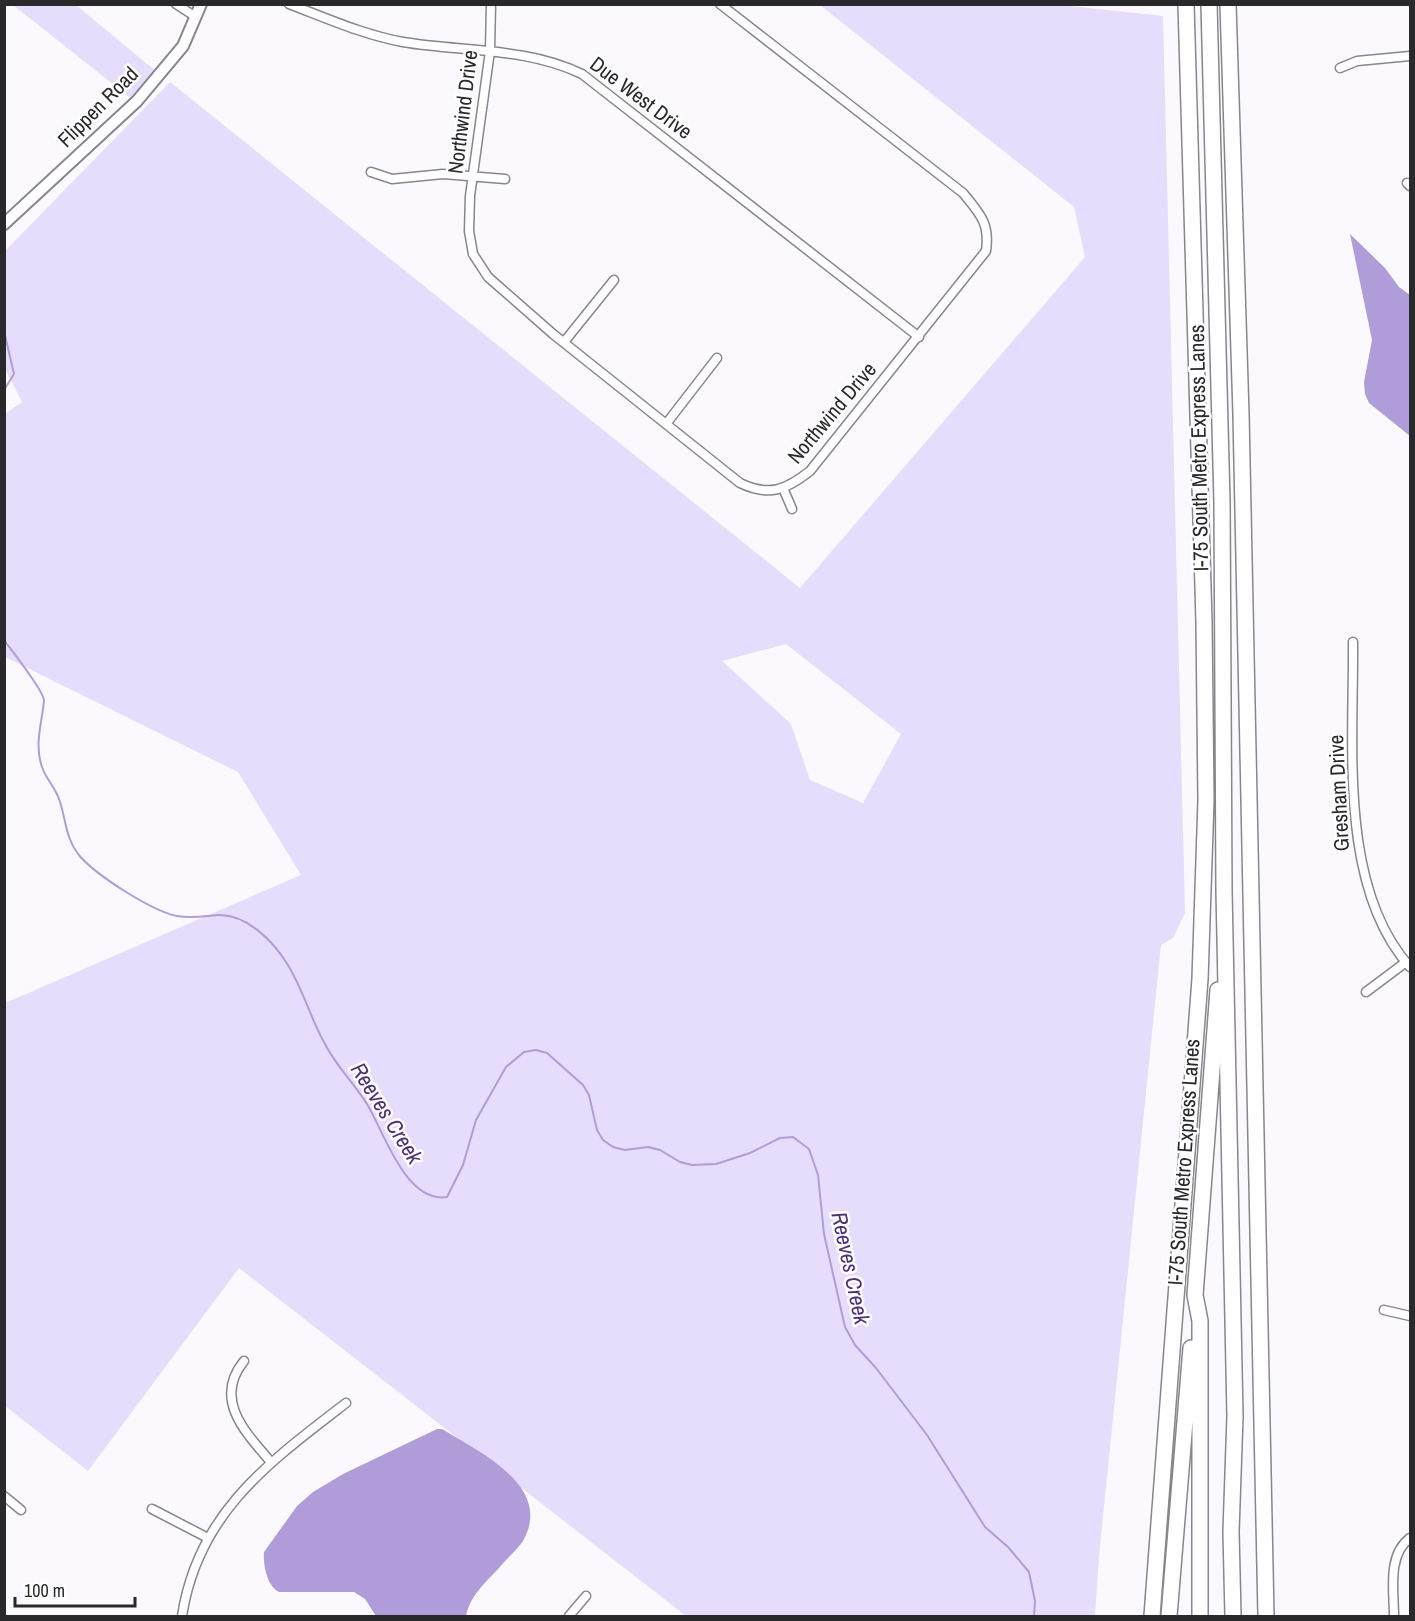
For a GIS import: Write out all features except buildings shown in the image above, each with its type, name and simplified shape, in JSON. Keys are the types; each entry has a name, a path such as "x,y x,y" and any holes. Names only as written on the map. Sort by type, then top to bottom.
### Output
{"highway":[{"path":"1152,1617 1200,979 1206,800 1204,622 1186,4"},
{"name":"I-75 South Metro Express Lanes","path":"1209,4 1222,502 1224,891 1235,1419 1231,1532 1233,1617"},
{"path":"1228,4 1242,425 1266,1617"},
{"name":"I-75 South Metro Express Lanes","path":"1200,1617 1200,1321 1195,1295 1224,891"},
{"path":"1169,1617 1195,1295"},
{"path":"1235,1419 1243,1617"}],"street":[{"path":"176,4 196,17"},
{"name":"Flippen Road","path":"4,224 137,100 183,46 201,4"},
{"name":"Due West Drive","path":"289,4 399,41 523,54 550,61 582,74 919,337"},
{"name":"Northwind Drive","path":"491,4 490,51 473,175 469,231 473,254 488,278 564,342 740,483 756,491 783,488 794,484 810,471 986,251 989,233 982,217 963,194 720,4"},
{"path":"1340,68 1357,61 1410,56"},
{"path":"371,172 392,179 443,174 505,179"},
{"path":"564,342 614,280"},
{"path":"666,424 717,358"},
{"path":"783,488 792,509"},
{"name":"Gresham Drive","path":"1353,642 1357,843 1374,902 1392,941 1408,964"},
{"path":"1366,992 1408,964"},
{"path":"1384,1310 1410,1317"},
{"path":"244,1361 235,1372 231,1398 240,1425 270,1461"},
{"path":"182,1617 185,1596 208,1538 237,1495 270,1461 346,1403"},
{"path":"4,1496 21,1510"},
{"path":"152,1509 208,1538"},
{"path":"1394,1617 1396,1558 1402,1545 1410,1538"},
{"path":"569,1617 586,1596"}],"shaded area":[{"path":"1051,4 1163,16 1185,913 1173,938 1161,945 1099,1556 1095,1616 686,1616 239,1268 88,1471 5,1406 5,1003 301,875 238,772 5,657 5,414 22,402 5,369 5,251 170,82 800,588 1085,257 1074,207 820,5","holes":["786,644 901,734 863,803 810,780 791,724 722,661"]},
{"path":"13,5 76,5 157,72 133,100"},
{"path":"1350,234 1385,268 1399,287 1410,295 1410,436 1369,403 1365,394 1364,382 1372,340"},
{"path":"437,1429 442,1429 475,1448 508,1473 521,1487 529,1504 530,1521 523,1541 479,1590 466,1616 376,1616 365,1599 354,1592 279,1592 271,1585 264,1563 264,1552 297,1506 313,1492 343,1474"}],"waterway":[{"name":"Reeves Creek","path":"4,331 14,374 4,390"},
{"name":"Reeves Creek","path":"4,640 43,696 39,742 40,759 57,795 68,834 78,854 110,882 166,913 182,917 228,916 248,924 266,937 292,972 329,1052 367,1104 398,1164 420,1189 432,1196 447,1197 463,1165 476,1120 506,1067 524,1052 536,1050 547,1053 583,1085 589,1095 597,1130 603,1140 613,1147 625,1150 648,1147 692,1165 716,1164 750,1153 780,1138 793,1137 809,1149 818,1175 824,1234 845,1327 855,1345 876,1368 927,1435 985,1527 1008,1547 1029,1572 1035,1601 1034,1616"}]}
